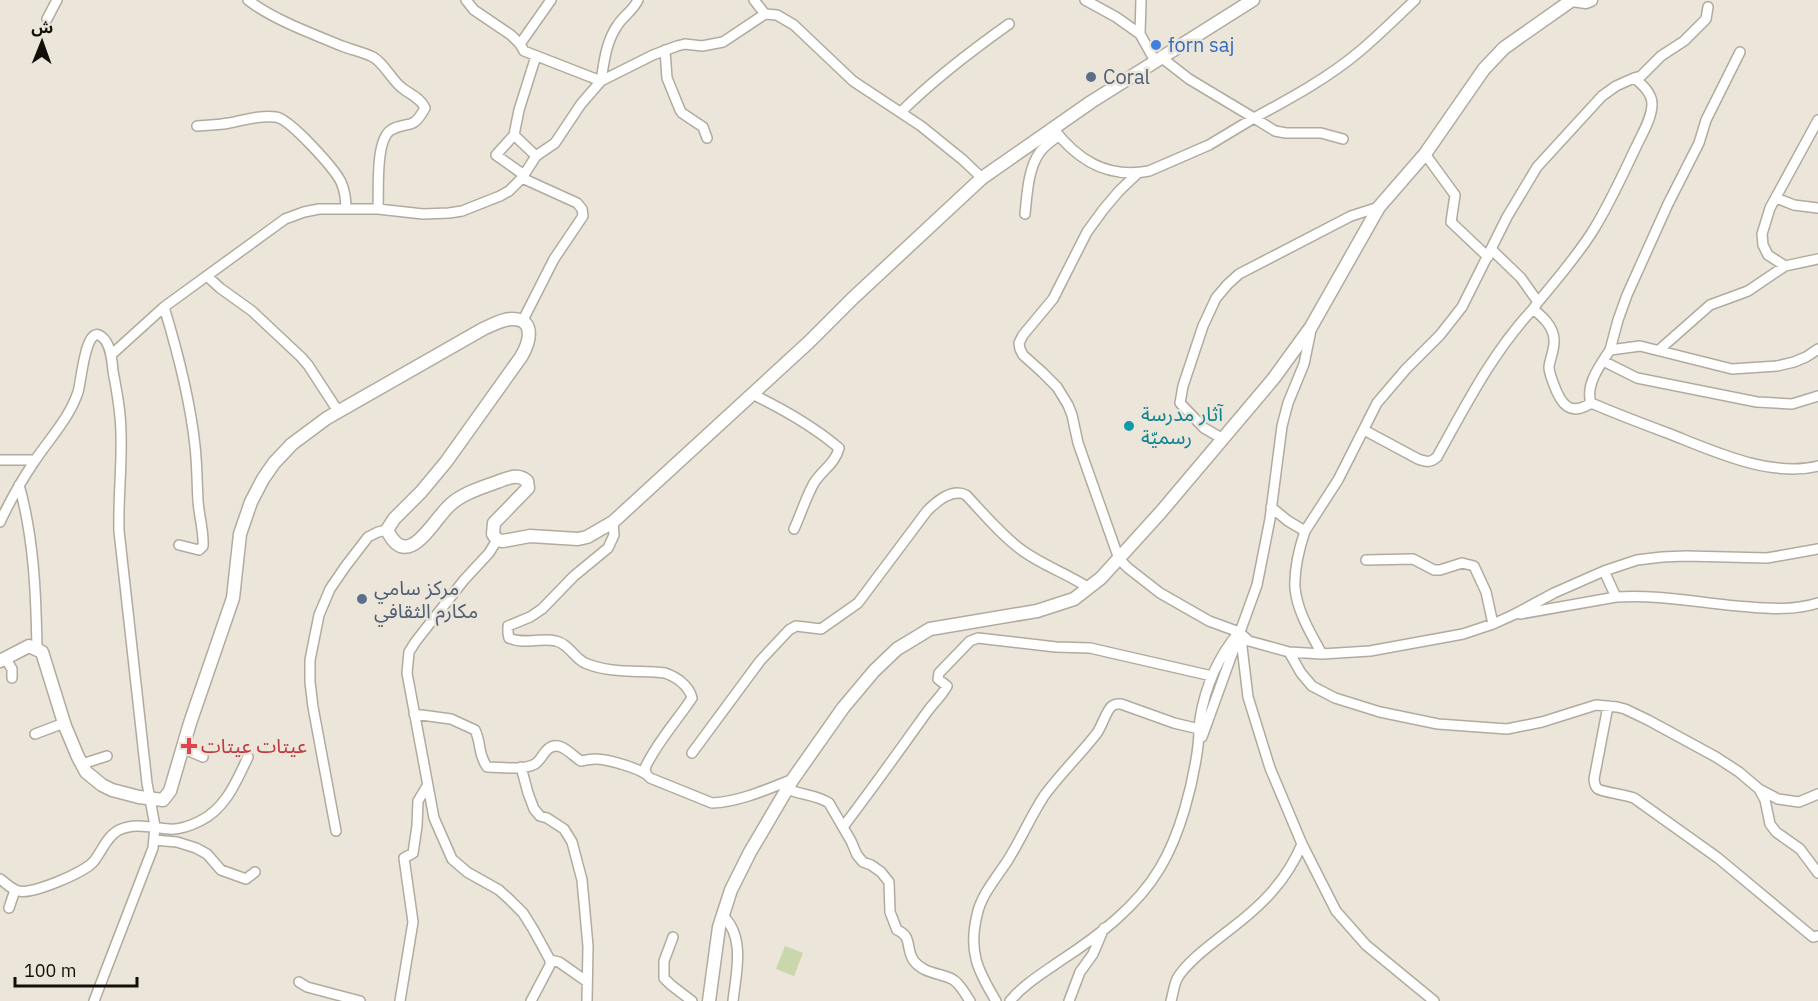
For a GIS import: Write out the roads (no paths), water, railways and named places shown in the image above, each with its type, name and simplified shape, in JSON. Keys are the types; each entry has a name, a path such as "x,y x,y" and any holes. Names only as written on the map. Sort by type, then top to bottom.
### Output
{"main road":[{"path":"2,659 29,646 38,649 43,655 64,723 86,772 102,785 126,794 163,800 168,794 233,598 240,534 258,487 274,463 309,430 338,411 483,329 513,319 522,322 530,338 521,357 446,462 394,519 387,530 395,544 405,547 417,542 425,535 459,498 510,477 518,476 525,479 528,488 494,523 493,534 497,540 530,536 578,539 587,537 613,522 982,178 1055,132 1159,59 1253,0"},
{"path":"709,1001 722,915 731,890 750,852 790,784 843,708 874,671 888,656 930,629 1037,611 1074,598 1089,588 1119,558 1274,378 1311,327 1379,207 1425,154 1492,59 1572,0 1586,2 1591,0"}],"street":[{"path":"47,19 57,0"},
{"path":"248,0 258,8 291,24 375,58 401,88 423,104 425,108 419,118 410,125 390,131 385,137 379,165 378,208"},
{"path":"466,0 474,10 489,19 524,51 601,81"},
{"path":"519,44 551,0"},
{"path":"601,81 607,49 616,26 632,11 638,0"},
{"path":"754,0 765,14"},
{"path":"1085,0 1116,17 1140,34 1159,59 1275,131 1286,134 1321,133 1343,139"},
{"path":"1140,34 1141,0"},
{"path":"1025,214 1032,171 1037,156 1055,132 1067,146 1092,164 1121,172 1149,171 1209,145 1304,91 1360,51 1415,0"},
{"path":"1322,654 1299,606 1295,587 1296,566 1305,531 1338,480 1377,403 1406,369 1440,335 1462,307 1508,217 1537,167 1602,96 1616,86 1641,76 1661,56 1684,41 1706,19 1708,7"},
{"path":"111,355 164,307 293,215 320,209 378,208 423,214 449,213 462,211 500,196 523,176 536,156 555,143 581,104 601,81 665,50 685,44 702,46 723,42 765,14 777,15 794,25 848,77 945,145 982,178"},
{"path":"901,112 962,58 1009,24"},
{"path":"665,50 667,78 680,110 703,127 706,138"},
{"path":"1591,403 1590,388 1610,350 1627,295 1740,52"},
{"path":"522,322 554,259 583,216 582,209 576,203 523,176 496,155 514,135 519,110 536,56"},
{"path":"1364,430 1418,459 1431,462 1437,457 1459,415 1500,349 1571,262 1595,227 1628,164 1650,117 1652,104 1651,98 1641,83 1634,78"},
{"path":"197,126 256,117 274,117 285,120 317,150 340,179 346,198 346,209"},
{"path":"1785,266 1768,255 1763,245 1762,234 1765,220 1818,120"},
{"path":"514,135 536,156"},
{"path":"1425,154 1455,195 1451,222 1521,278 1547,321 1554,339 1549,368 1561,402 1575,409 1586,407 1591,403"},
{"path":"1138,173 1119,191 1087,232 1053,299 1023,334 1019,343 1023,355 1057,387 1068,405 1078,443 1119,558 1141,578 1177,603 1209,621 1251,642 1289,652 1352,653 1463,634 1493,624 1604,571 1637,560 1662,556 1767,558 1818,549"},
{"path":"1776,198 1794,205 1818,208"},
{"path":"1223,439 1204,428 1180,403 1203,326 1216,298 1239,274 1351,216 1379,207"},
{"path":"1659,350 1710,305 1748,291 1785,266 1818,259"},
{"path":"208,277 219,288 252,311 308,365 338,411"},
{"path":"164,307 179,355 192,424 204,542 199,550 179,545"},
{"path":"1198,744 1241,635 1257,585 1282,426 1288,403 1304,364 1311,327"},
{"path":"0,522 19,485 63,423 75,400 81,382 86,348 91,338 98,335 102,337 111,355 119,404 121,434 119,531 155,826 153,848 94,1001"},
{"path":"1610,350 1640,346 1732,369 1777,366 1794,362 1818,349"},
{"path":"1603,361 1637,378 1756,402 1792,404 1818,396"},
{"path":"752,394 800,420 839,447 836,459 814,484 794,529"},
{"path":"1591,403 1698,445 1755,464 1782,469 1818,466"},
{"path":"0,460 35,460"},
{"path":"19,485 26,507 29,528 38,649"},
{"path":"692,753 760,662 789,630 796,626 821,629 858,603 927,511 942,498 953,493 966,495 1021,549 1038,561 1075,578 1089,588"},
{"path":"1271,507 1305,531"},
{"path":"613,522 614,536 608,548 574,576 542,609 508,626 510,638 558,641 577,659 590,665 612,670 665,673 672,675 686,686 693,698 668,730 645,768 650,778 712,803 720,803 790,784 799,795 829,803 857,855 863,862 881,872 889,882 890,912 897,930 903,932 907,937 914,961 923,969 953,980 962,987 970,1001"},
{"path":"336,831 313,707 310,660 319,615 330,589 368,537 387,530"},
{"path":"497,540 489,553 464,580 416,641 409,652 407,673 434,818 452,859 467,872 499,890 523,913 550,960 550,965 531,1001"},
{"path":"1366,560 1413,559 1434,570 1462,563 1474,566 1486,592 1493,624"},
{"path":"1604,571 1616,597"},
{"path":"1513,615 1616,597 1656,596 1776,609 1798,609 1818,603"},
{"path":"1010,1001 1136,900 1159,870 1167,857 1180,824 1198,744 1201,712 1212,675 1228,646 1241,635"},
{"path":"1241,635 1248,697 1270,768 1302,844 1336,911 1366,945 1434,1001"},
{"path":"843,826 944,693 947,686 938,679 939,673 970,641 978,638 1056,647 1090,648 1212,675"},
{"path":"1289,652 1306,680 1320,691 1380,712 1465,727 1507,729 1542,722 1596,705 1625,709 1677,735 1739,772 1759,789 1778,798 1799,802 1818,794"},
{"path":"2,659 12,669 12,678"},
{"path":"996,1001 975,958 975,931 979,907 1043,799 1072,760 1098,731 1110,707 1121,704 1174,723 1199,729"},
{"path":"1608,706 1594,779 1595,785 1600,790 1634,798 1718,858 1813,937 1818,936"},
{"path":"414,714 451,719 475,730 479,739 479,754 487,767 521,767 535,764 548,749 560,746 581,761 594,759 606,761 646,773"},
{"path":"35,734 64,723"},
{"path":"182,748 203,758"},
{"path":"82,764 107,756"},
{"path":"0,879 15,890 28,892 65,879 93,863 113,833 120,829 147,825 170,829 183,828 208,817 224,802 248,757"},
{"path":"521,767 534,808 540,816 564,829 572,842 582,880 588,945 587,1001"},
{"path":"400,1001 413,922 404,858 413,853 418,801 427,786"},
{"path":"1759,789 1765,800 1770,824 1776,832 1800,849 1818,873"},
{"path":"154,840 177,842 196,848 207,854 221,870 246,879 255,872"},
{"path":"1171,1001 1179,976 1202,951 1240,922 1274,891 1294,863 1302,844"},
{"path":"9,908 15,890"},
{"path":"26,902 28,892"},
{"path":"722,915 731,927 737,943 733,1001"},
{"path":"1069,1001 1080,972 1096,948 1105,927"},
{"path":"673,937 664,961 664,978 692,1001"},
{"path":"550,960 559,962 586,981"},
{"path":"1002,1001 1032,976 1045,971"},
{"path":"299,982 307,987 360,1001"}],"place":[{"name":"forn saj","path":"1156,45"},
{"name":"Coral","path":"1091,77"},
{"name":"آثار مدرسة رسميّة","path":"1129,426"},
{"name":"مركز سامي مكارم الثقافي","path":"362,599"},
{"name":"عيتات عيتات","path":"189,746"}]}
